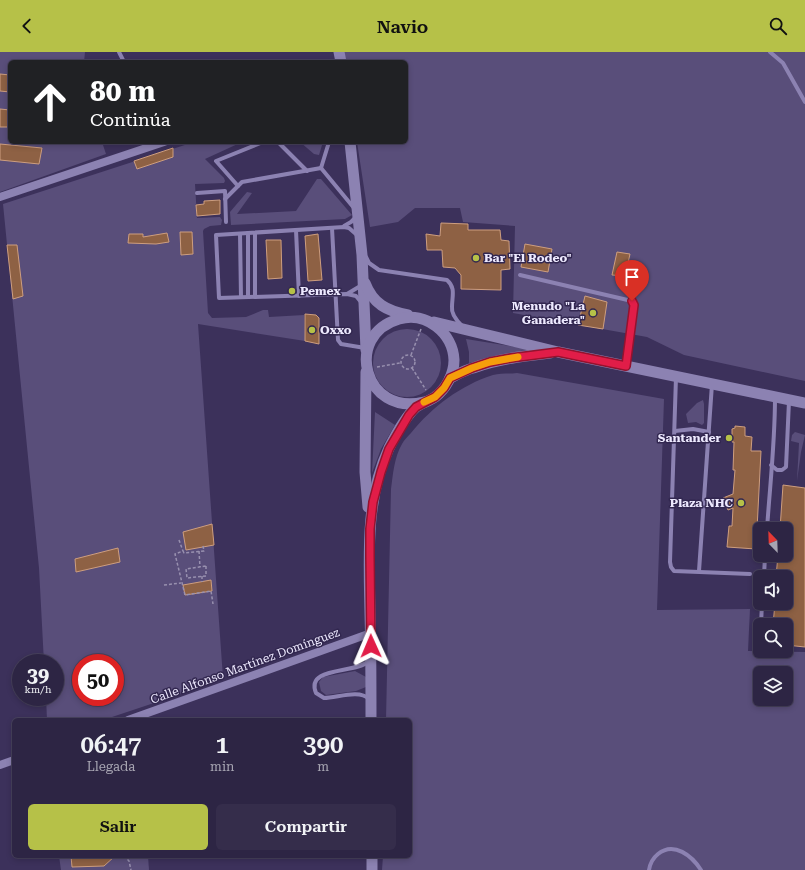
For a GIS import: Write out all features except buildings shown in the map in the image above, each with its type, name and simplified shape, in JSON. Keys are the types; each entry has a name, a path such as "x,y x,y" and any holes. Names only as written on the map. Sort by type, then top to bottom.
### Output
{"main road":[{"path":"350,144 361,241 366,348 365,472 370,529 371,718"},
{"path":"363,276 369,291 376,301 383,307 395,313 558,352 805,403"},
{"path":"370,529 373,502 389,449 409,415 444,388 450,378 454,361 450,345 442,330 424,320 410,317 400,318 382,327 370,342 367,351 366,366 370,380 384,396 390,400 403,404 410,404 428,400"},
{"path":"450,378 490,362 558,352"},
{"path":"372,858 372,870"}],"street":[{"path":"0,197 158,144"},
{"name":"Calle Alfonso Martínez Domínguez","path":"134,718 371,634"},
{"path":"0,765 12,761"}],"lane":[{"path":"770,52 783,63 805,102"},
{"path":"238,186 216,161 258,144"},
{"path":"280,144 308,171"},
{"path":"321,168 327,144"},
{"path":"225,198 242,182 321,168"},
{"path":"321,168 358,212 356,218 342,227"},
{"path":"198,193 225,191 226,222"},
{"path":"364,309 358,298 347,294 219,298 216,235 342,227 349,228 361,241 369,263 379,270 447,280 451,283 454,291 451,307 453,314 468,331"},
{"path":"332,228 339,342 341,344 366,348"},
{"path":"296,230 299,296"},
{"path":"248,233 248,297"},
{"path":"255,233 255,297"},
{"path":"240,234 241,297"},
{"path":"520,275 632,301 634,305 626,366"},
{"path":"347,294 360,287 363,276"},
{"path":"676,376 670,565 674,571 750,574"},
{"path":"700,571 712,384"},
{"path":"767,522 776,396"},
{"path":"770,476 772,472 776,470 784,469 786,464 789,400"},
{"path":"675,431 693,428 709,432"},
{"path":"771,465 776,470"},
{"path":"371,658 362,666 321,675 316,680 314,685 316,693 324,698 362,694 367,697 371,703"},
{"path":"649,870 652,861 659,853 672,848 688,856 701,870"}],"path":[{"path":"411,356 424,320"},
{"path":"401,363 403,357 407,355 411,356"},
{"path":"401,363 405,368 411,367 414,364 414,360 411,356"},
{"path":"366,366 401,363"},
{"path":"411,367 428,400"},
{"path":"179,540 184,553 204,551 203,546"},
{"path":"186,548 175,554 185,595 211,591 213,604"},
{"path":"199,551 200,567"},
{"path":"206,566 206,576 202,576 187,578 186,569 206,566"},
{"path":"202,576 202,582"},
{"path":"164,585 181,583"},
{"path":"126,858 129,862"},
{"path":"129,858 131,870"}],"shaded area":[{"path":"0,52 85,52 84,60 8,60 8,144 103,144 106,154 0,192"},
{"path":"344,52 805,52 805,381 684,355 647,337 513,313 515,226 463,222 460,208 415,208 398,222 370,227 357,144 408,144 408,60 346,60"},
{"path":"188,144 238,144 205,159 224,178 224,183 195,184 197,218 220,217 222,220 221,225 210,226 203,231 208,313 212,318 246,317 263,310 268,310 269,317 304,315 305,341 198,324 223,678 109,718 47,718 46,706 64,706 64,654 44,654 39,568 3,204"},
{"path":"302,144 322,144 319,155 314,154"},
{"path":"317,179 321,179 352,215 345,219 231,225 230,212 247,192 252,193 237,214 296,211"},
{"path":"407,329 420,332 431,339 438,350 441,363 438,376 431,387 420,394 407,397 394,394 383,387 376,376 373,363 376,350 383,339 394,332"},
{"path":"466,339 529,349 469,363 469,352"},
{"path":"517,373 664,399 657,610 750,609 748,651 753,651 753,658 793,658 793,652 805,652 805,870 382,870 383,858 412,858 412,718 386,718 391,489 393,472 399,449 419,423 448,398 481,379 496,374"},
{"path":"703,400 704,423 702,425 696,422 688,423 686,414 697,403"},
{"path":"375,412 395,425 381,449 372,473"},
{"path":"795,432 805,435 797,481 799,443 791,441 792,435"},
{"path":"355,671 366,677 366,687 356,691 326,695 321,691 319,682 323,677"},
{"path":"59,858 148,858 149,870 61,870"}],"slow traffic":[{"path":"424,402 435,397 444,388 450,378 490,362 518,357"}],"place":[{"name":"Bar \"El Rodeo\"","path":"476,258"},
{"name":"Pemex","path":"292,291"},
{"name":"Menudo \"La Ganadera\"","path":"593,313"},
{"name":"Oxxo","path":"312,330"},
{"name":"Santander","path":"729,438"},
{"name":"Plaza NHC","path":"741,503"}],"route":[{"path":"371,646 370,529 373,502 389,449 409,415 416,407 435,397 444,388 450,378 490,362 529,355 558,352 626,366 634,305 632,301"}]}
